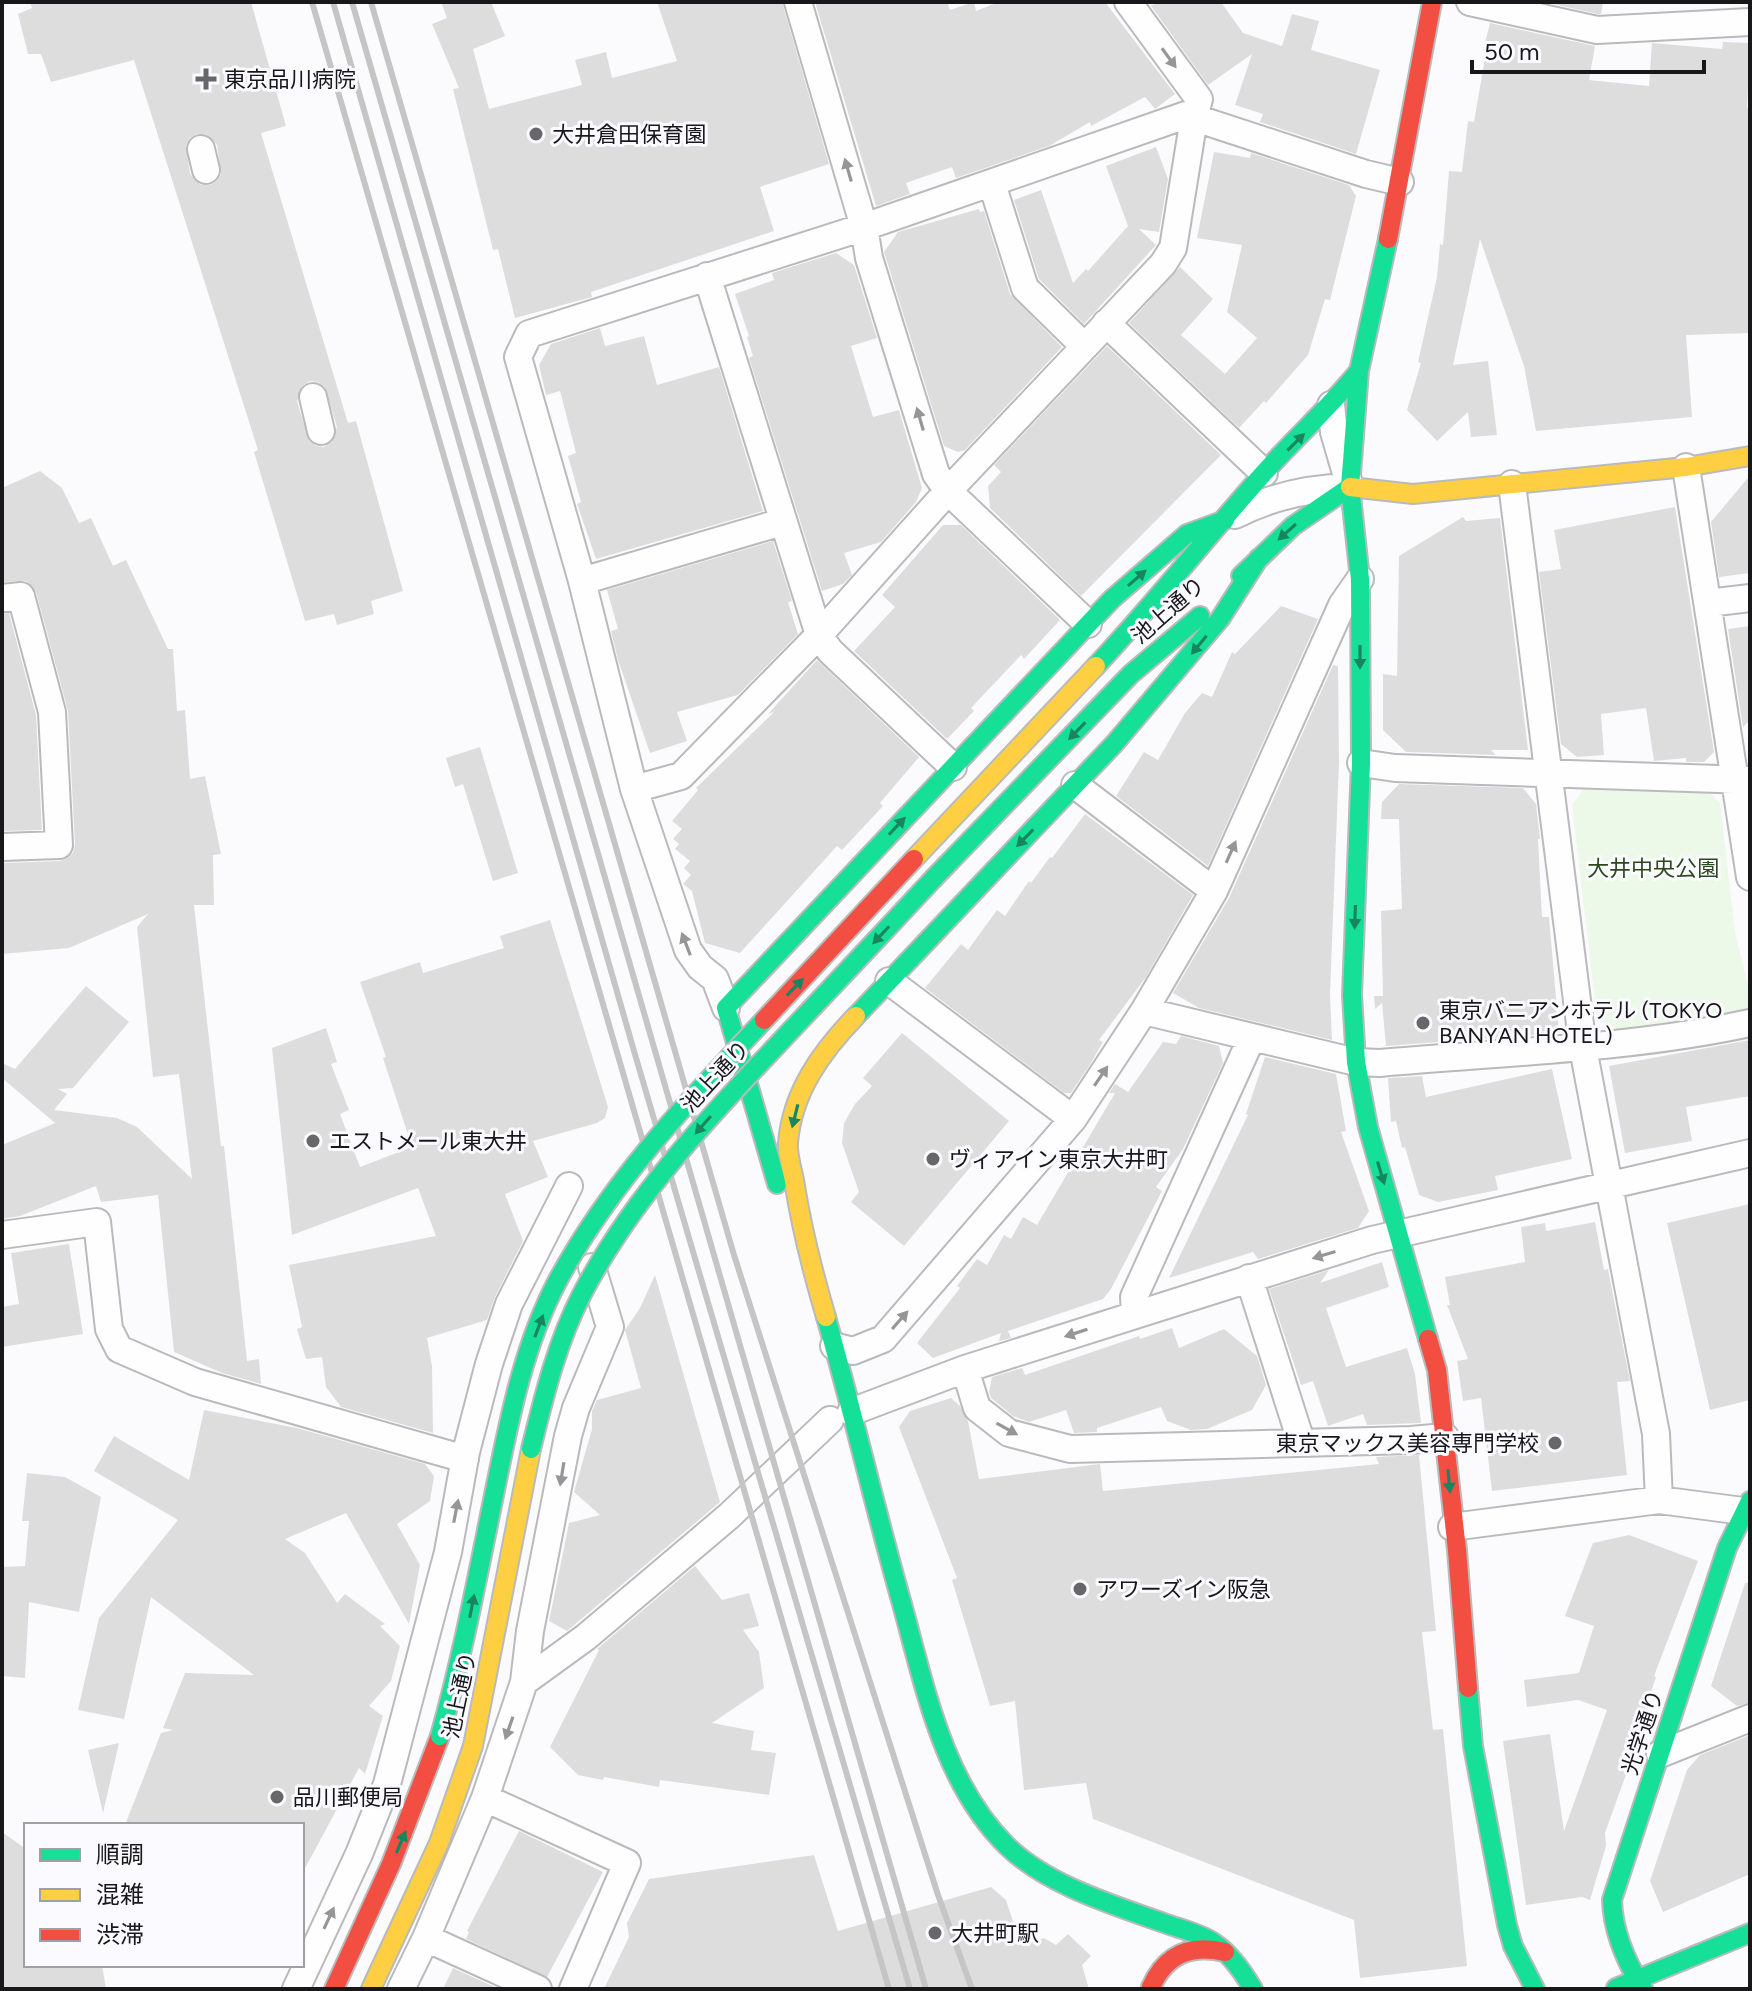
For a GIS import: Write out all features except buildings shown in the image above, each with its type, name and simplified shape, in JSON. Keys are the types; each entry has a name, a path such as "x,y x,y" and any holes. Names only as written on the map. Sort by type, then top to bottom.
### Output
{"main road":[{"name":"池上通り","path":"371,1989 439,1843 473,1746 538,1419 556,1358 582,1295 638,1204 733,1091 1131,674 1207,610 1293,526 1350,487 1359,371 1400,182 1432,2"},
{"name":"池上通り","path":"334,1989 394,1859 440,1736 461,1660 511,1412 530,1348 557,1282 597,1215 670,1120 1139,620 1264,473 1331,405 1359,371"},
{"path":"1535,1989 1513,1946 1507,1925 1473,1746 1457,1550 1452,1527 1437,1370 1370,1137 1356,1062 1352,995 1361,763 1360,579 1350,487 1413,494 1686,467 1750,456"},
{"path":"803,1236 776,1181 726,1008 1088,624 1187,534 1225,520"},
{"path":"1253,1989 1242,1968 1229,1953 1212,1941 1187,1930 1136,1921 1033,1866 1007,1846 976,1806 948,1756 932,1711 865,1472 840,1416 834,1346 803,1236 788,1145 796,1107 811,1071 827,1046 1158,694 1220,619 1259,558"},
{"path":"755,977 749,1007 764,1037 780,1048 799,1052 812,1052 827,1046"},
{"name":"光学通り","path":"1644,1986 1615,1926 1612,1900 1727,1548 1746,1506"},
{"path":"1614,1989 1644,1986 1750,1933"},
{"path":"1151,1988 1157,1971 1179,1954 1204,1947 1229,1953"},
{"path":"1144,1958 1151,1988"}],"street":[{"path":"798,2 864,227 869,258 936,474 948,491 1088,624"},
{"path":"634,789 681,776 819,635 948,491 1163,264 1173,248 1199,99 1128,2"},
{"path":"1470,2 1597,30 1750,22"},
{"path":"726,1008 715,979 700,967 688,950 634,789 582,581 518,357 529,334 864,227 1186,115 1366,174 1400,182"},
{"path":"992,184 1025,288 1084,346"},
{"path":"707,276 819,635 840,662 953,767"},
{"path":"1106,323 1264,473"},
{"path":"313,397 321,431"},
{"path":"1225,520 1262,501 1295,492 1350,487 1334,432 1331,405"},
{"path":"1686,467 1742,780 1750,877"},
{"path":"1512,484 1583,1048 1656,1434 1659,1500"},
{"path":"582,581 782,522"},
{"path":"834,1346 853,1351 883,1339 1073,1119 1144,1011 1214,891 1342,605 1360,579"},
{"path":"2,598 21,596 52,712 59,845 2,847"},
{"path":"1708,603 1750,598"},
{"path":"1361,763 1395,768 1742,780"},
{"path":"1075,785 1214,891"},
{"path":"889,981 1073,1119"},
{"path":"1144,1011 1356,1062 1380,1063 1561,1047 1583,1048 1750,1023"},
{"path":"1135,1314 1134,1297 1252,1037"},
{"path":"524,1682 586,1637 729,1516 840,1416 965,1369 1399,1233 1750,1153"},
{"path":"296,1989 359,1854 387,1784 448,1552 465,1459 489,1364 509,1304 569,1186 610,1327 576,1408 568,1436 530,1631 524,1682 485,1798 401,1989"},
{"path":"2,1235 97,1222 109,1329 119,1349 195,1382 465,1459"},
{"path":"1249,1278 1301,1441"},
{"path":"965,1369 977,1408 1009,1433 1070,1449 1445,1437"},
{"path":"484,1390 506,1375 520,1370 538,1375 553,1384 566,1416 568,1436"},
{"path":"1452,1527 1659,1500 1746,1506"},
{"path":"1660,1754 1750,1718"},
{"path":"485,1798 627,1863 573,1989"},
{"path":"426,1938 538,1989"}],"green space":[{"name":"大井中央公園","path":"1586,786 1706,790 1720,803 1735,932 1750,995 1747,1013 1619,1036 1597,1018 1572,805"}],"railway":[{"path":"312,2 889,1989"},
{"path":"333,2 634,1051 910,1989"},
{"path":"352,2 926,1989"},
{"path":"371,2 734,1255 938,1895 972,1989"}],"traffic: fast":[{"path":"1388,239 1359,371 1350,487 1360,579 1361,763 1352,995 1356,1062 1368,1127 1428,1339"},
{"path":"1096,666 1262,475 1359,371"},
{"path":"1241,576 1293,526 1350,487"},
{"path":"777,1184 726,1008 1112,599 1187,534 1225,520"},
{"path":"856,1016 1115,743 1220,619 1259,558"},
{"path":"934,878 1131,674 1200,616"},
{"path":"531,1449 565,1331 602,1259 647,1192 698,1130 934,878"},
{"path":"440,1736 469,1618 511,1416 545,1306 579,1244 626,1176 679,1112 764,1020"},
{"path":"826,1317 928,1700 952,1764 967,1793 985,1821 1023,1860 1081,1892 1208,1940 1231,1958 1253,1989"},
{"path":"1643,1989 1622,1946 1612,1900 1727,1548 1750,1501"},
{"path":"1468,1688 1473,1746 1507,1925 1513,1946 1535,1989"},
{"path":"1616,1988 1750,1933"}],"traffic: slow":[{"path":"1350,487 1413,494 1686,467 1750,456"},
{"path":"914,859 1096,666"},
{"path":"826,1317 804,1235 788,1143 802,1090 821,1058 856,1016"},
{"path":"371,1989 439,1843 473,1746 531,1449"}],"traffic: jam":[{"path":"1388,239 1432,2"},
{"path":"764,1020 914,859"},
{"path":"1428,1339 1437,1370 1457,1550 1468,1688"},
{"path":"334,1989 391,1864 440,1736"},
{"path":"1151,1987 1164,1966 1181,1954 1201,1949 1225,1952"}],"place":[{"name":"東京品川病院","path":"206,79"},
{"name":"大井倉田保育園","path":"536,134"},
{"name":"東京バニアンホテル (TOKYO BANYAN HOTEL)","path":"1423,1023"},
{"name":"エストメール東大井","path":"313,1141"},
{"name":"ヴィアイン東京大井町","path":"933,1159"},
{"name":"東京マックス美容専門学校","path":"1555,1443"},
{"name":"アワーズイン阪急","path":"1080,1589"},
{"name":"品川郵便局","path":"277,1797"},
{"name":"大井町駅","path":"935,1933"}]}
